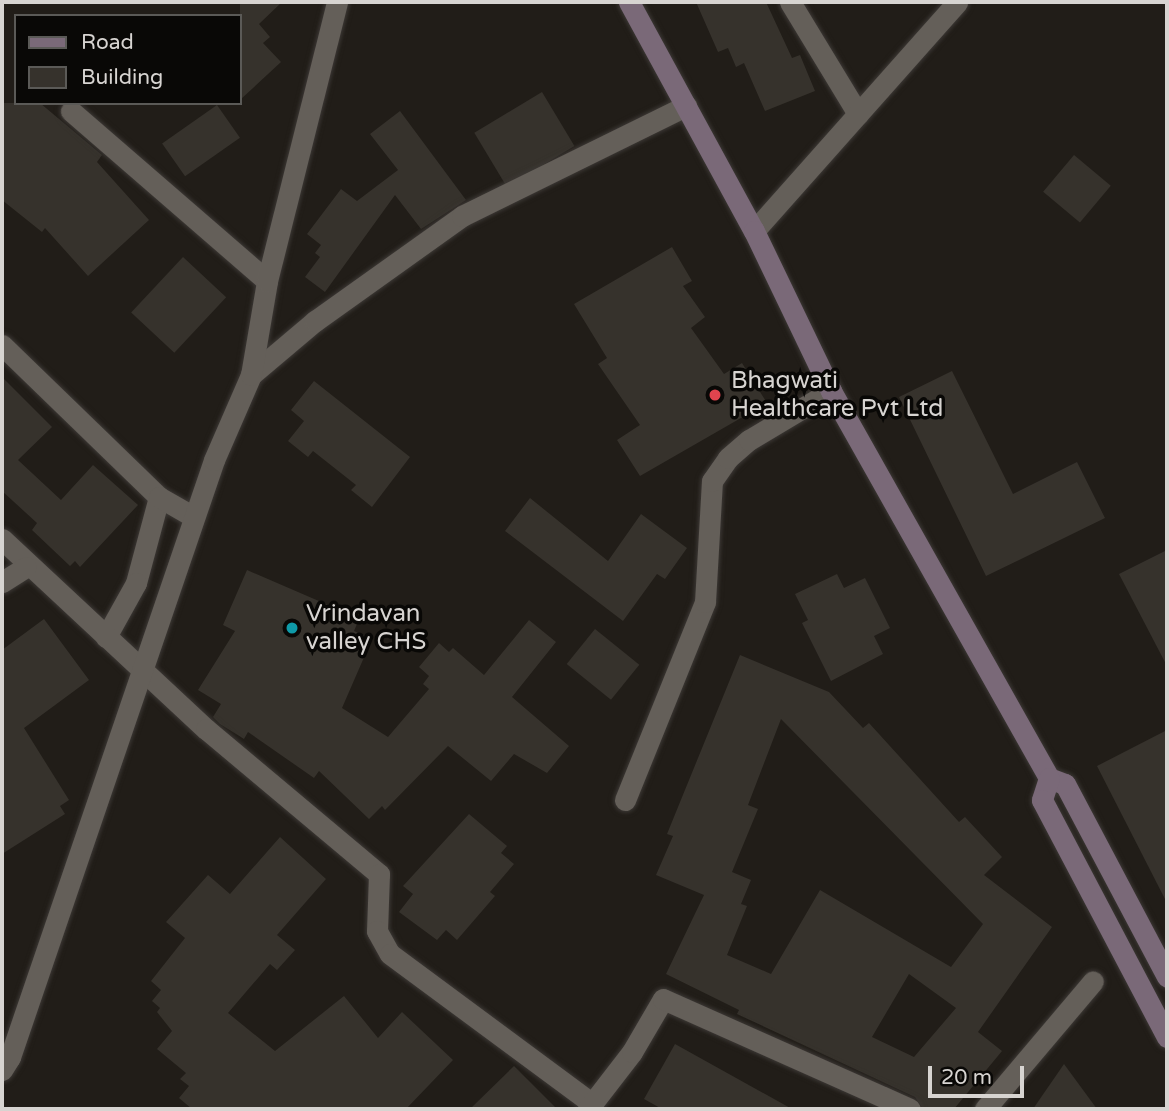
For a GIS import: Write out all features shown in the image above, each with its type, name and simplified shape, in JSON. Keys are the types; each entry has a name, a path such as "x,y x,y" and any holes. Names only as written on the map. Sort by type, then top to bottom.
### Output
{"main road":[{"path":"629,2 754,231 831,391 1049,778 1065,784 1167,976"},
{"path":"1049,778 1042,800 1167,1037"}],"street":[{"path":"2,1070 194,517 251,375 267,281 337,2"},
{"path":"790,2 858,114"},
{"path":"754,231 957,2"},
{"path":"251,375 315,321 462,216 686,106"},
{"path":"71,111 267,281"},
{"path":"2,345 159,497 194,517"},
{"path":"625,800 705,602 712,481 728,458 749,440 831,391"},
{"path":"106,637 136,583 159,497"},
{"path":"2,540 26,567 141,669 379,874 377,931 390,954 590,1107 632,1052 663,999 910,1109"},
{"path":"2,582 26,567"},
{"path":"985,1109 1093,981"}],"building":[{"path":"240,2 282,2 259,24 270,37 263,43 281,62 242,98 242,14"},
{"path":"696,2 766,2 792,58 800,55 815,91 765,111 744,63 736,67 728,48 718,52"},
{"path":"542,92 574,146 507,187 474,133"},
{"path":"2,103 42,105 102,155 97,162 149,220 88,276 45,228 42,232 2,200"},
{"path":"217,105 240,138 185,176 162,143"},
{"path":"400,111 466,200 421,229 395,195 325,292 305,277 320,257 315,253 321,245 307,234 341,189 357,201 398,170 370,134"},
{"path":"1074,155 1111,186 1080,223 1043,192"},
{"path":"672,247 692,281 683,286 705,317 691,328 724,374 742,363 767,403 640,476 617,440 640,425 598,364 607,358 574,304"},
{"path":"183,257 226,297 174,353 131,313"},
{"path":"952,371 1013,494 1077,462 1105,518 986,576 899,397"},
{"path":"2,377 52,427 18,460 61,500 93,465 138,505 80,567 75,561 70,566 32,530 37,523 2,491"},
{"path":"314,381 410,457 372,507 351,490 356,485 313,451 308,457 288,441 304,421 291,410"},
{"path":"530,498 608,561 641,514 687,548 665,579 657,574 623,621 505,531"},
{"path":"1167,550 1167,666 1119,574"},
{"path":"247,570 342,611 340,617 357,624 354,631 372,639 342,708 388,737 429,689 423,684 429,676 419,667 439,643 449,652 453,648 484,675 529,620 556,642 512,697 569,746 547,773 514,754 491,781 448,746 385,810 382,806 369,819 319,771 314,778 248,732 244,739 220,724 213,717 221,704 198,690 235,631 223,625"},
{"path":"837,574 844,588 865,578 890,628 874,636 883,654 831,681 802,623 808,620 795,594"},
{"path":"44,619 89,680 24,728 69,800 60,806 65,814 2,854 2,650"},
{"path":"595,629 639,665 611,700 567,664"},
{"path":"740,655 829,692 863,728 869,723 959,822 965,817 1002,857 984,875 1052,927 978,1032 1002,1051 954,1109 923,1109 915,1097 737,1014 739,1010 666,974 704,895 656,875 673,836 667,834","holes":["781,719 983,924 951,967 820,890 771,974 727,955 747,906 741,904 751,880 732,872 758,809 748,805","909,974 956,1008 914,1057 872,1037"]},
{"path":"1167,730 1167,903 1097,766"},
{"path":"469,814 507,846 501,853 514,864 490,892 495,896 457,940 446,930 437,940 399,912 413,894 403,886"},
{"path":"280,837 326,879 277,935 295,950 277,970 270,964 228,1013 275,1051 344,996 378,1038 402,1012 453,1060 406,1109 192,1109 179,1098 189,1086 180,1079 186,1073 157,1049 172,1031 157,1012 160,1008 152,1001 161,990 151,981 185,938 166,922 208,875 230,894"},
{"path":"675,1044 792,1109 662,1109 644,1099"},
{"path":"1064,1064 1097,1109 1033,1109"},
{"path":"514,1066 557,1109 470,1109"}],"place":[{"name":"Bhagwati Healthcare Pvt Ltd","path":"715,395"},
{"name":"Vrindavan valley CHS","path":"292,628"}]}
